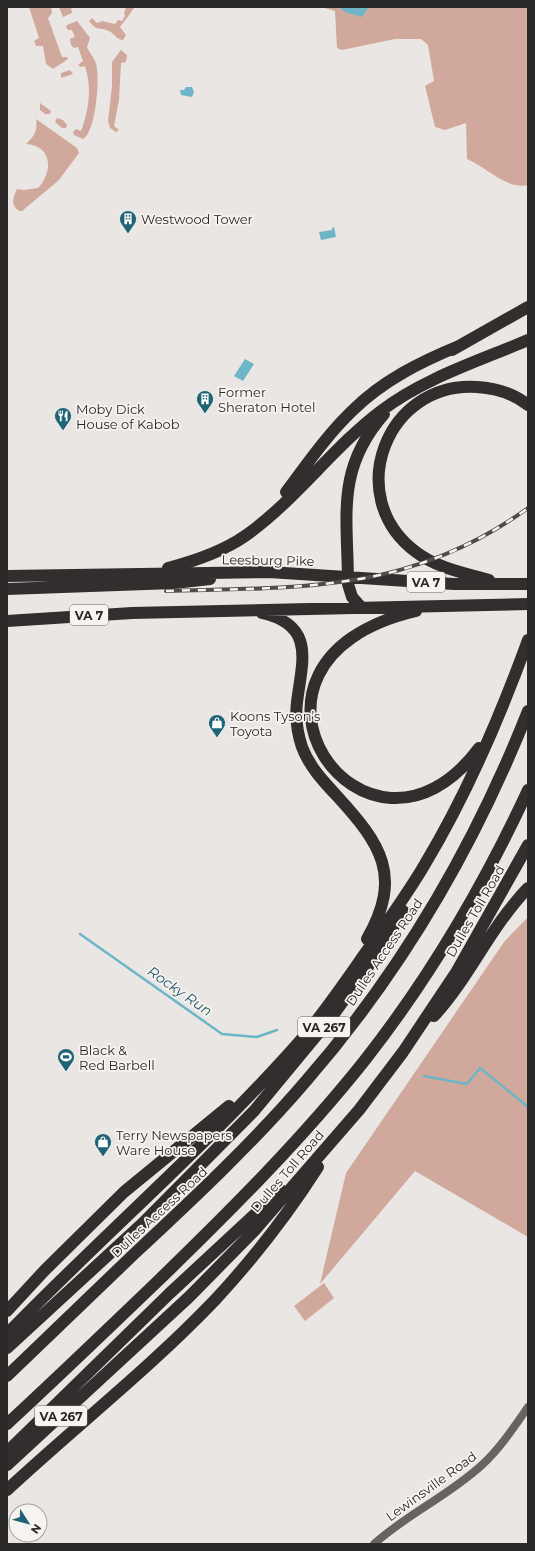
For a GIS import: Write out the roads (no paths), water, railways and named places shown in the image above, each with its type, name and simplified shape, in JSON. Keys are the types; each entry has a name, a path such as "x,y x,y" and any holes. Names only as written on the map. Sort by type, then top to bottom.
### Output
{"highway":[{"path":"263,522 343,420 364,400 387,383 422,369 528,307"},
{"path":"138,573 167,568 208,556 239,540 263,522 365,424 404,396 435,380 528,340"},
{"path":"504,584 453,570 432,562 402,540 393,527 382,504 379,487 379,466 387,440 398,421 421,402 437,393 464,387 482,387 508,394 528,405"},
{"path":"362,608 349,590 346,501 352,469 362,445 374,428 387,412 404,396"},
{"path":"7,589 183,582 251,572"},
{"name":"Leesburg Pike","path":"7,576 251,572 348,576 454,584 528,584"},
{"name":"VA 7","path":"7,621 100,615 247,610 528,604"},
{"path":"444,606 407,613 375,625 350,638 329,657 318,674 311,701 312,728 320,750 338,775 360,790 381,796 408,797 428,791 452,776 477,751 498,718"},
{"path":"247,610 270,615 283,620 294,629 300,638 304,657 296,719 302,748 318,775 369,832 378,849 382,863 384,888 380,913 338,991"},
{"name":"VA 267","path":"7,1348 100,1263 231,1136 331,1018 377,954 400,917 498,718 528,640"},
{"name":"Dulles Access Road","path":"7,1376 211,1182 269,1123 307,1081 364,1008 404,951 447,880 494,790 528,711"},
{"path":"7,1424 244,1197 348,1081 400,1011 445,944 490,866 528,790"},
{"name":"Dulles Toll Road","path":"7,1465 195,1291 254,1231 346,1126 403,1052 462,962 528,845"},
{"name":"VA 267","path":"7,1334 59,1281 209,1135 275,1068 311,1028 400,904 425,864"},
{"path":"403,1052 451,997 496,926 528,888"},
{"path":"7,1310 124,1192 275,1068"},
{"path":"7,1452 170,1293 279,1192 346,1126"},
{"path":"7,1490 148,1365 214,1300 250,1260 298,1197 346,1126"},
{"path":"7,1370 119,1268"}],"main road":[{"name":"Lewinsville Road","path":"374,1544 389,1531 482,1465 502,1443 528,1406"}],"water":[{"path":"339,7 369,7 362,17 345,12"},
{"path":"186,87 192,87 194,92 192,97 181,95 180,90 184,90"},
{"path":"334,227 336,237 321,240 319,232 332,230"},
{"path":"245,359 254,364 243,381 234,376"}],"waterway":[{"name":"Rocky Run","path":"80,934 222,1034 257,1037 277,1030"},
{"name":"Rocky Run","path":"424,1076 467,1084 480,1068 528,1107"}],"railway":[{"path":"166,591 307,586 376,576 422,563 467,545 488,534 528,508"}],"place":[{"name":"Westwood Tower","path":"128,234"},
{"name":"Former Sheraton Hotel","path":"205,414"},
{"name":"Moby Dick House of Kabob","path":"63,431"},
{"name":"Koons Tyson’s Toyota","path":"217,738"},
{"name":"Black & Red Barbell","path":"66,1072"},
{"name":"Terry Newspapers Ware House","path":"103,1157"}]}
